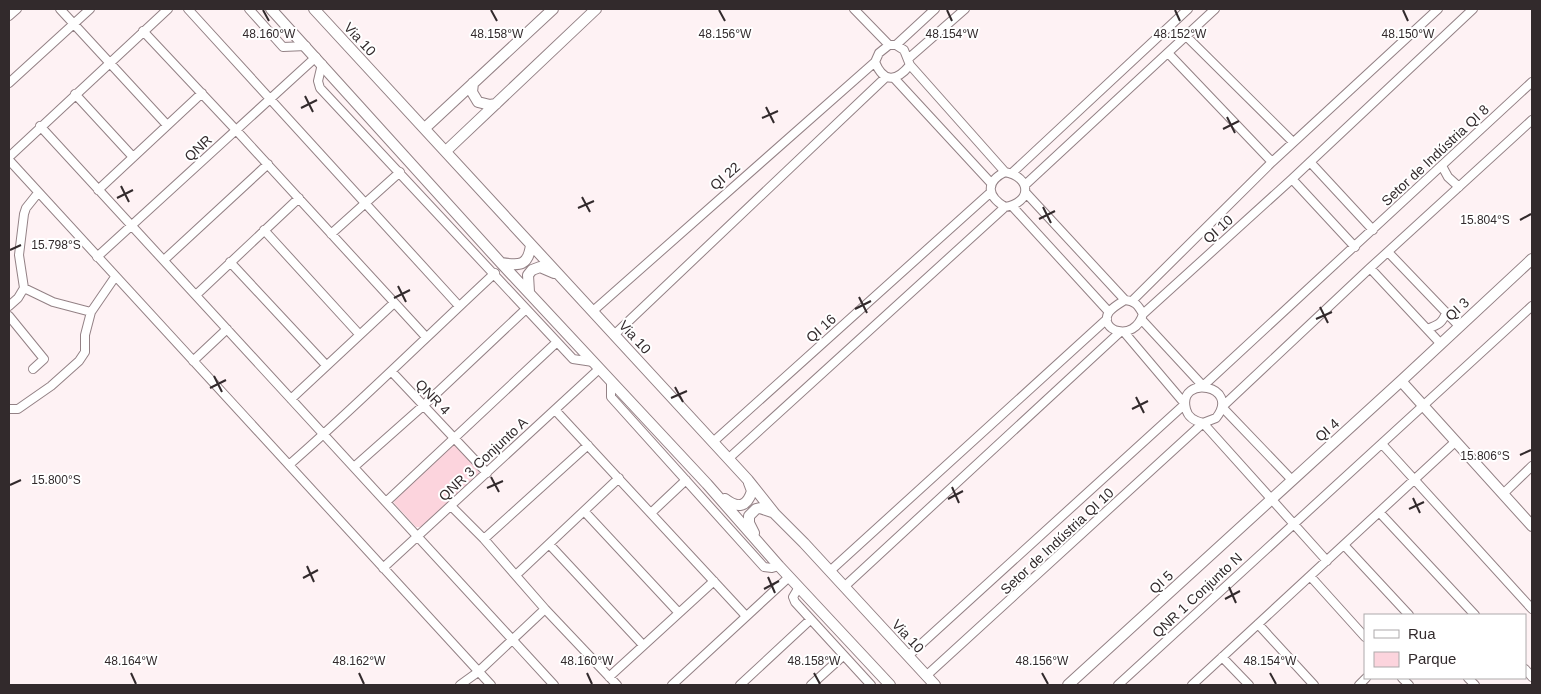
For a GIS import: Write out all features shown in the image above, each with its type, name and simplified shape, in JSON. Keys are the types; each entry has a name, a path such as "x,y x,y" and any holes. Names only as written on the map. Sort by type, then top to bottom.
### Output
{"main road":[{"path":"270,9 306,46 596,366 707,484 799,588 890,685"},
{"path":"275,9 280,19"},
{"name":"Via 10","path":"314,9 748,480 775,514 935,685"},
{"path":"424,128 553,9"},
{"path":"446,151 596,9"},
{"path":"473,83 472,92 478,102 490,105 496,104"},
{"path":"501,262 522,264 528,258 531,245"},
{"name":"QI 3","path":"1401,381 1532,258"},
{"path":"529,292 528,275 536,268 543,268 559,275"},
{"path":"1401,381 1531,523"},
{"name":"QI 4","path":"1272,499 1401,381"},
{"path":"707,484 728,502 738,506 747,502 752,491 748,480"},
{"name":"QI 5","path":"1068,685 1272,499"},
{"path":"756,539 749,522 749,516 752,512 756,509 764,508 775,514"}],"street":[{"path":"9,16 17,9"},
{"path":"60,9 168,125"},
{"path":"9,83 90,9"},
{"path":"168,9 40,126 9,158 38,193 194,360 491,685"},
{"path":"188,9 459,306"},
{"path":"249,9 283,47 306,46"},
{"path":"854,9 892,45 904,50 909,61 1009,172 1019,178 1025,189 1128,300 1139,306 1142,317 1203,386"},
{"path":"935,9 892,45 879,53 875,62 878,71 890,78 992,183"},
{"path":"614,334 890,78 904,72 909,61 965,9"},
{"path":"1188,9 1009,172 996,176 992,183 991,192 996,201 1008,206 1108,316 1111,328 1122,332 1185,404 1187,412 1196,422 1203,423 1216,418 1222,407 1532,120"},
{"path":"728,459 1008,206 1019,202 1025,189 1215,9"},
{"path":"830,571 1108,316 1128,300 1293,142 1438,9"},
{"name":"QI 10","path":"1142,317 1473,9"},
{"path":"143,32 268,164 426,337"},
{"path":"1186,36 1293,142"},
{"path":"1168,53 1272,162"},
{"path":"319,61 318,81 320,88 495,273 573,359 596,366"},
{"name":"QNR","path":"97,257 270,99 319,61"},
{"name":"QI 22","path":"593,311 875,62"},
{"name":"Setor de Indústria QI 8","path":"1203,386 1532,82"},
{"path":"98,190 202,93"},
{"path":"75,94 133,157"},
{"path":"40,126 554,685"},
{"path":"1310,162 1373,230"},
{"path":"164,260 268,164"},
{"path":"1442,166 1448,178 1459,186"},
{"path":"331,234 400,172"},
{"path":"1292,179 1355,247"},
{"name":"QI 16","path":"713,442 991,192"},
{"path":"9,306 18,298 24,288 19,255 24,214 26,208 38,193"},
{"path":"196,295 299,198"},
{"path":"264,230 359,334"},
{"path":"1388,252 1459,326"},
{"path":"230,262 326,365"},
{"path":"1370,268 1440,343"},
{"path":"289,465 392,372 426,337 495,273"},
{"path":"9,409 18,409 51,386 79,360 85,352 85,335 90,312 115,277"},
{"path":"24,288 53,302 90,312"},
{"path":"292,399 394,303"},
{"name":"QNR 1 Conjunto N","path":"1118,685 1532,306"},
{"path":"354,467 424,405 526,309"},
{"path":"1427,329 1443,320 1446,312"},
{"path":"9,316 44,359 33,369"},
{"path":"844,587 1122,332 1135,327 1142,317"},
{"path":"194,360 227,329"},
{"path":"386,502 558,342"},
{"name":"QNR 3 Conjunto A","path":"383,568 555,410 596,366"},
{"name":"QNR 4","path":"392,372 487,473"},
{"path":"611,382 611,397 764,567 772,568 779,566"},
{"path":"1185,404 1187,397 1196,388 1203,386 1217,392 1221,399 1222,407 1292,480"},
{"name":"Setor de Indústria QI 10","path":"908,656 1185,404"},
{"path":"555,410 746,616"},
{"path":"1203,423 1327,561"},
{"name":"Setor de Indústria QI 10","path":"926,676 1203,423"},
{"path":"1192,685 1455,442"},
{"path":"1382,444 1532,610"},
{"path":"484,539 588,445"},
{"path":"1503,494 1532,466"},
{"path":"516,575 619,478"},
{"path":"651,513 686,480"},
{"path":"451,506 484,539 545,609 617,685"},
{"path":"584,511 679,613"},
{"path":"1380,513 1474,614"},
{"path":"549,544 643,646"},
{"path":"1344,545 1408,614"},
{"path":"1310,576 1364,636"},
{"path":"677,684 746,616 789,577"},
{"path":"609,677 714,581"},
{"path":"799,588 794,595 794,600 843,656 872,685"},
{"path":"460,685 478,672 545,609"},
{"path":"740,685 810,620"},
{"path":"1258,624 1314,685"},
{"path":"811,685 843,656"},
{"path":"1222,657 1249,685"}],"green space":[{"path":"452,446 458,446 480,471 480,475 421,527 416,527 394,503 395,499"}]}
